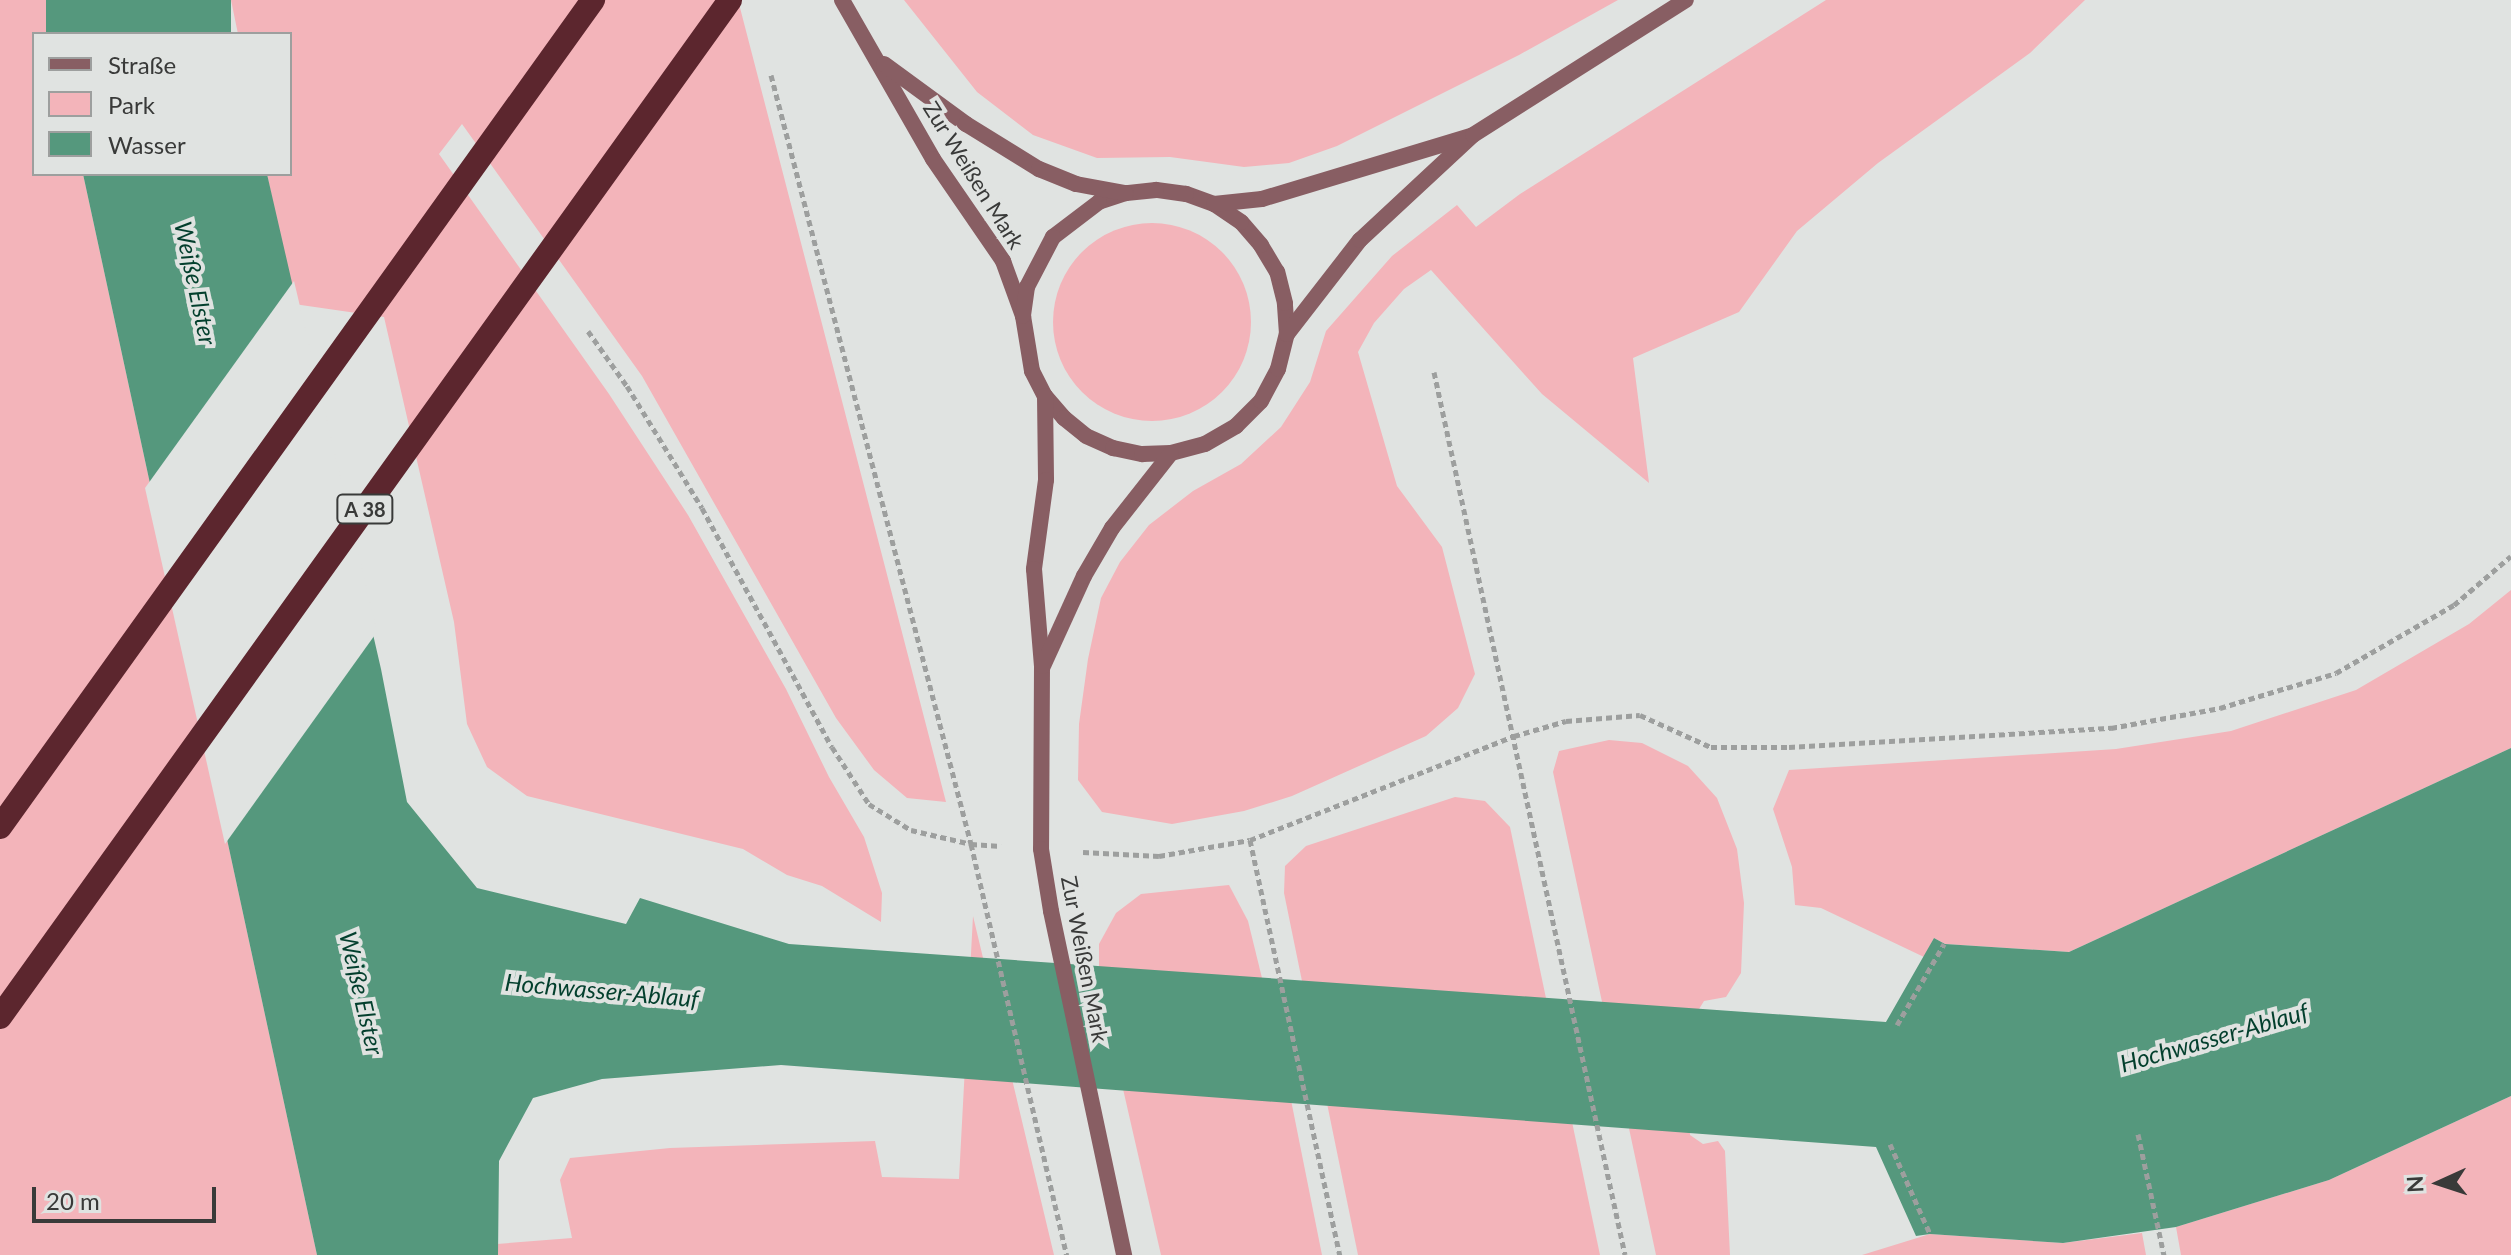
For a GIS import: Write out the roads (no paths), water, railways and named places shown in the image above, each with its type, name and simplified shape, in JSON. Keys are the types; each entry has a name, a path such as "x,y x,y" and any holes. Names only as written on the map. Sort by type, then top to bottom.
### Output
{"highway":[{"path":"0,827 593,0"},
{"name":"A 38","path":"0,1017 730,0"}],"main road":[{"name":"Zur Weißen Mark","path":"842,0 880,61 933,159 1003,261 1023,316 1032,371 1045,396 1064,418 1086,436 1113,448 1142,454 1171,453 1205,444 1226,432 1261,401 1278,369 1287,334 1285,303 1277,272 1261,245 1241,222 1214,204 1186,194 1156,190 1126,193 1099,202 1053,237 1027,287 1023,316"},
{"path":"1287,334 1360,240 1473,135 1686,0"},
{"name":"Zur Weißen Mark","path":"880,61 978,132 1039,169 1076,184 1126,193"},
{"path":"1214,204 1262,199 1473,135"},
{"name":"Zur Weißen Mark","path":"1045,396 1046,480 1034,569 1042,667 1041,849 1051,911 1124,1255"},
{"name":"Zur Weißen Mark","path":"1042,667 1084,576 1112,528 1171,453"}],"water":[{"path":"46,0 231,0 231,32 46,32"},
{"path":"83,176 267,176 381,669 407,802 477,888 626,924 640,898 789,944 1886,1022 1934,938 1945,944 2069,952 2511,748 2511,1096 2329,1180 2176,1227 2063,1243 1930,1234 1916,1236 1876,1147 781,1065 602,1079 533,1098 499,1161 498,1255 317,1255"}],"water label":[{"name":"Weiße Elster","path":"196,283"},
{"name":"Hochwasser-Ablauf","path":"602,990"},
{"name":"Weiße Elster","path":"362,993"},
{"name":"Hochwasser-Ablauf","path":"2214,1037"}]}
